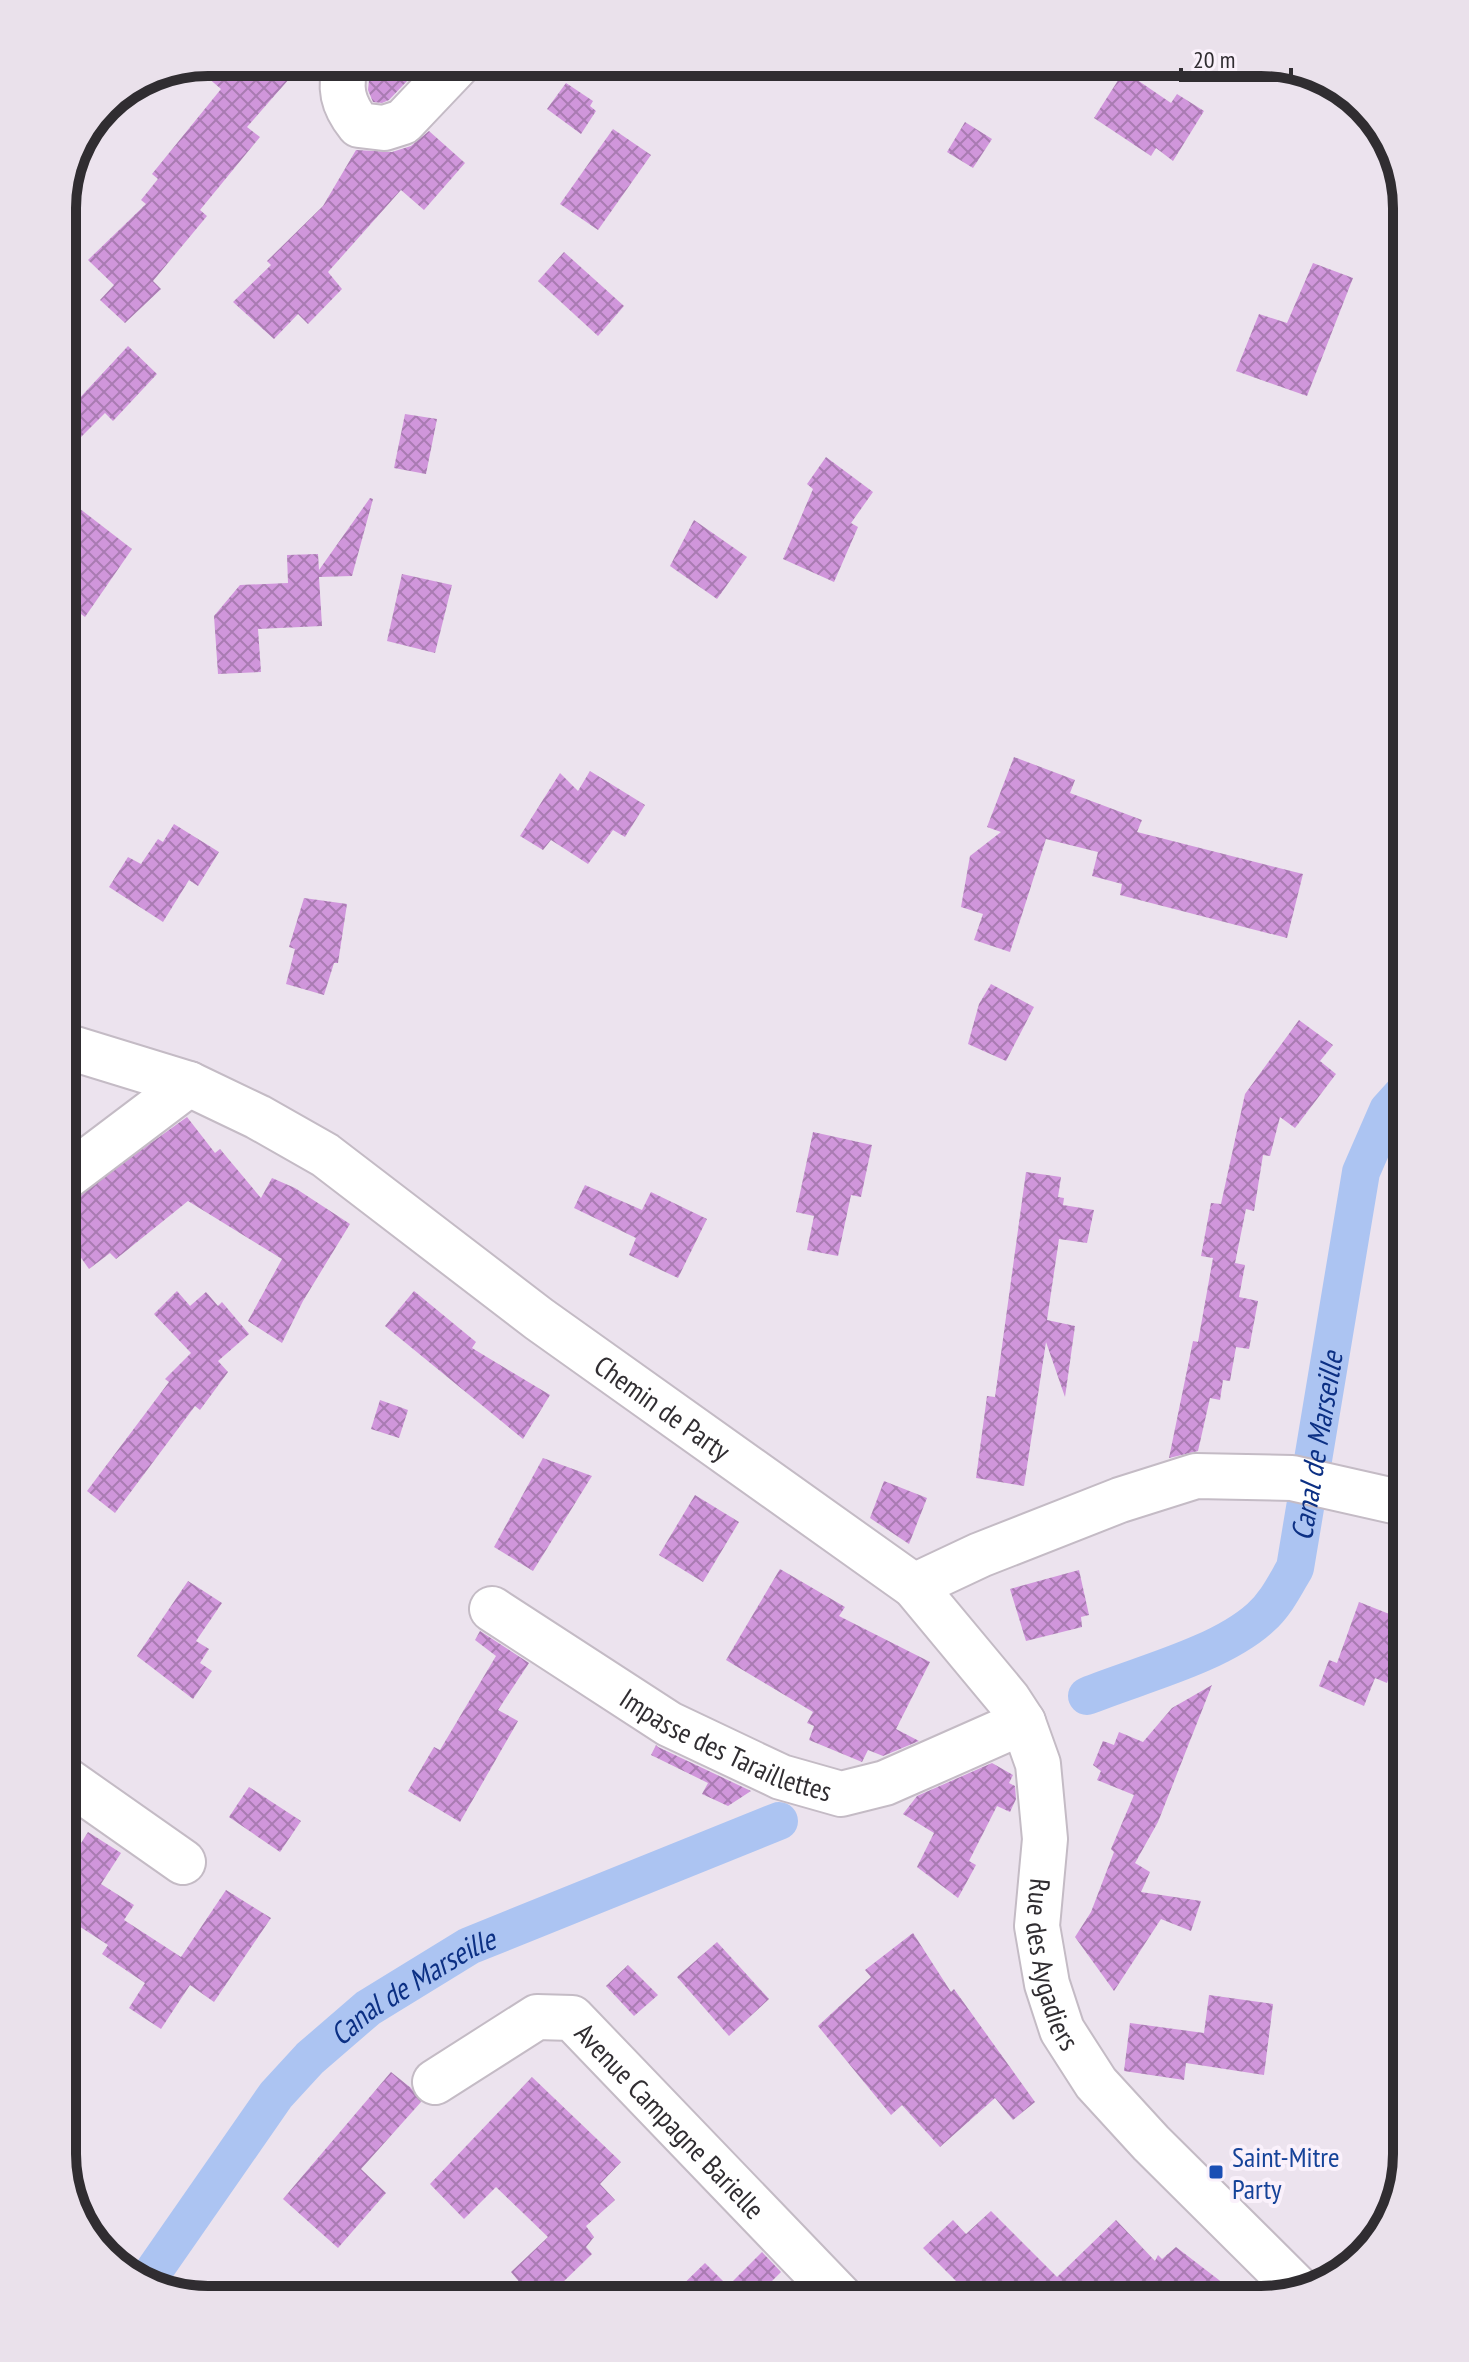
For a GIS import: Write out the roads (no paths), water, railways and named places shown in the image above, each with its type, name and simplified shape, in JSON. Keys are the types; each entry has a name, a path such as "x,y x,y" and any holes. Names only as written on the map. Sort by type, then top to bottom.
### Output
{"street":[{"path":"345,76 342,92 345,108 359,125 384,128 403,122 447,76"},
{"name":"Chemin de Party","path":"76,1049 189,1084 258,1117 325,1155 539,1319 914,1586"},
{"path":"76,1169 189,1084"},
{"path":"914,1586 980,1555 1120,1500 1196,1476 1292,1478 1359,1490 1393,1500"},
{"name":"Rue des Aygadiers","path":"914,1586 1015,1710 1038,1764 1045,1839 1037,1926 1047,1984 1062,2030 1096,2083 1151,2143 1291,2282"},
{"name":"Impasse des Taraillettes","path":"492,1609 669,1724 781,1777 841,1794 885,1783 1015,1710"},
{"path":"76,1787 183,1862"},
{"name":"Avenue Campagne Barielle","path":"435,2082 537,2017 572,2018 830,2286"}],"waterway":[{"name":"Canal de Marseille","path":"1087,1696 1178,1663 1243,1631 1271,1607 1295,1568 1361,1172 1393,1104"},
{"name":"Canal de Marseille","path":"152,2273 276,2095 310,2058 368,2008 469,1946 779,1821"}],"place":[{"name":"Saint-Mitre Party","path":"1216,2172"}]}
